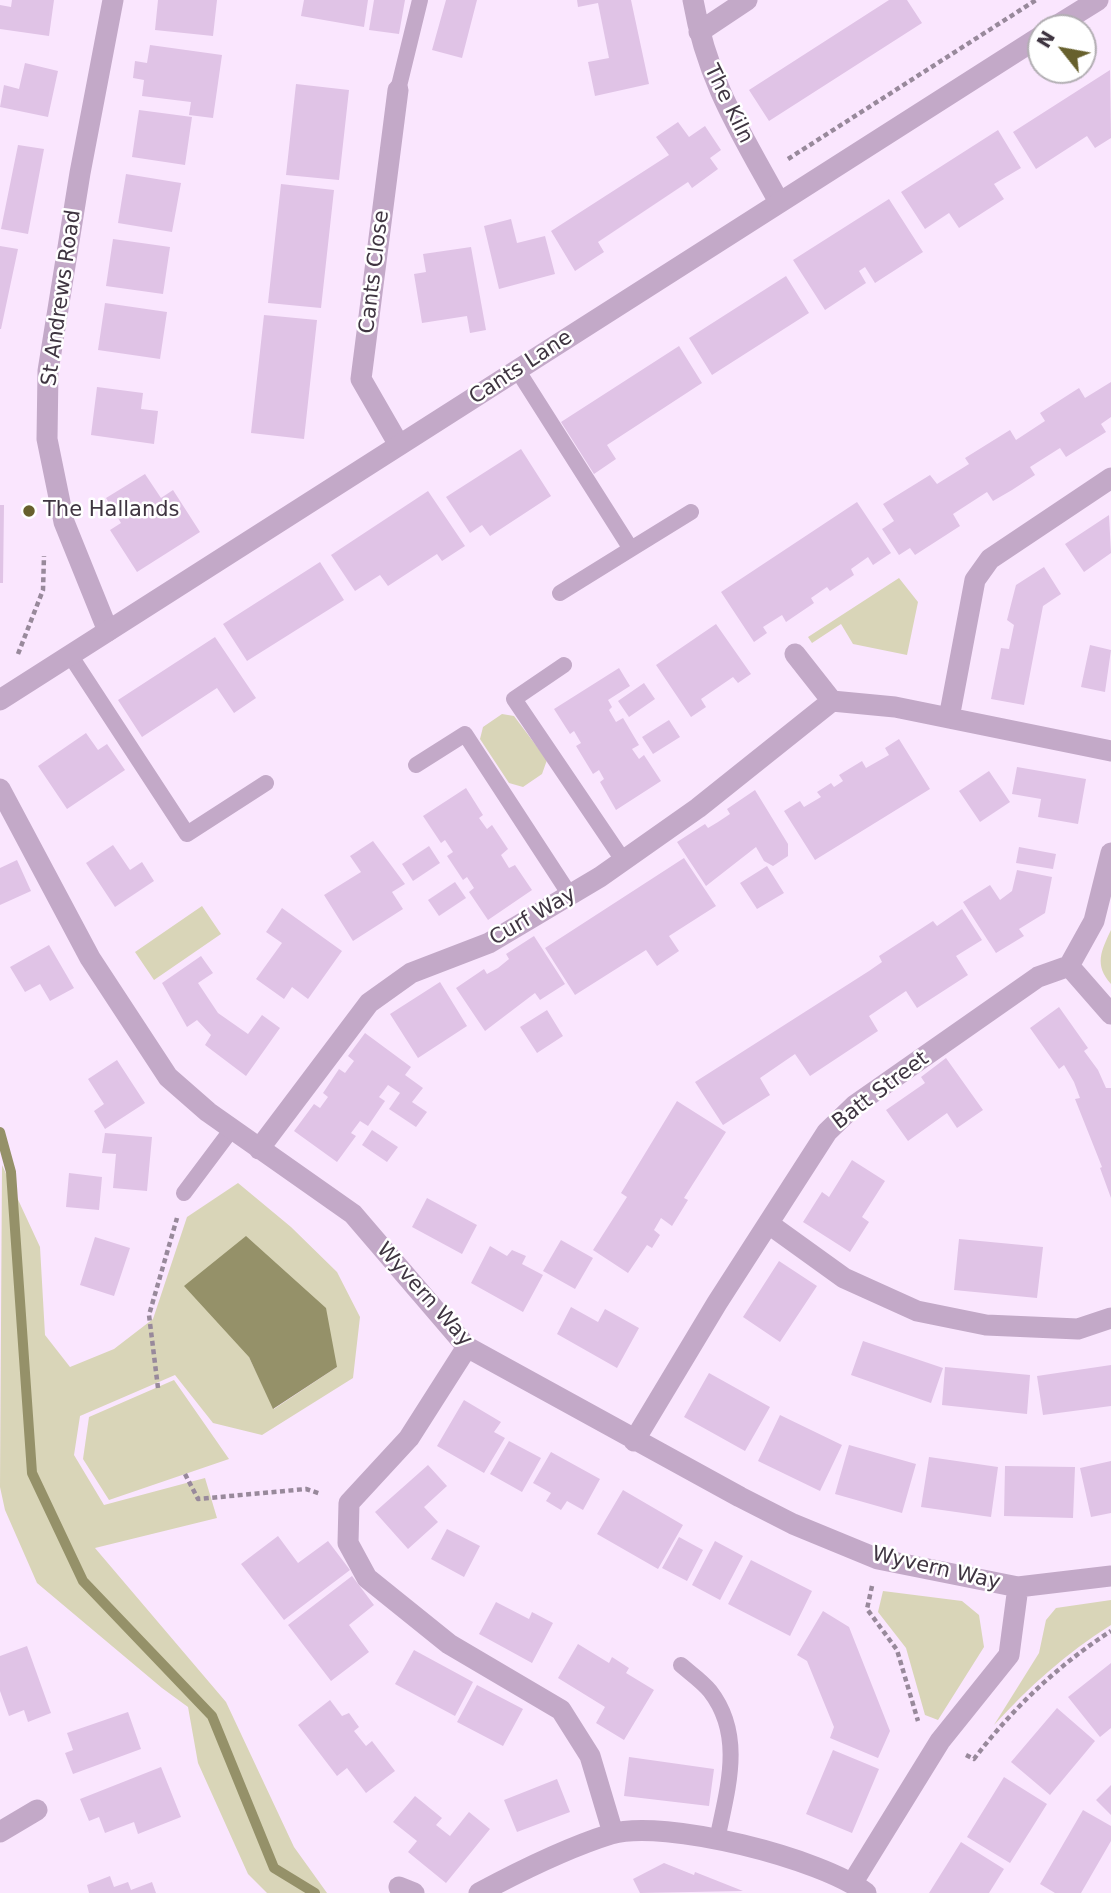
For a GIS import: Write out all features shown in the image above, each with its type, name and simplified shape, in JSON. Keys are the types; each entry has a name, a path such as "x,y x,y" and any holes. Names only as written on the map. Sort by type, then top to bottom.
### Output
{"street":[{"name":"St Andrews Road","path":"108,631 64,522 47,439 48,371 80,173 113,0"},
{"name":"The Kiln","path":"693,0 699,32 720,95 779,202"},
{"path":"699,32 747,0"},
{"path":"1076,14 1098,0"},
{"name":"Cants Lane","path":"0,700 1027,45"},
{"name":"Cants Close","path":"398,90 361,379 400,445"},
{"path":"949,718 975,580 990,559 1111,478"},
{"path":"794,654 832,701 895,707 1111,751"},
{"name":"Curf Way","path":"259,1149 369,1003 411,973 489,943 570,895 698,808 832,701"},
{"name":"Wyvern Way","path":"0,789 90,958 168,1077 259,1149 353,1214 467,1347 634,1441 793,1524 878,1559 1018,1587 1111,1576"},
{"path":"1111,853 1094,921 1069,966 1111,1014"},
{"name":"Batt Street","path":"634,1441 827,1132 855,1105 1038,977 1069,966"},
{"path":"769,1224 844,1278 917,1311 986,1325 1078,1329 1111,1318"},
{"path":"467,1347 409,1438 349,1503 348,1543 368,1578 449,1644 561,1710 590,1756 613,1833"},
{"name":"Wyvern Way","path":"859,1888 940,1741 1009,1655 1018,1587"},
{"path":"0,1832 37,1810"},
{"path":"479,1893 613,1833 679,1832 763,1849 859,1888"}],"lane":[{"path":"398,90 420,0"},
{"path":"517,371 631,549"},
{"path":"560,593 691,512"},
{"path":"70,655 187,835 266,783"},
{"path":"564,665 514,699 623,860"},
{"path":"416,765 465,734 570,895"},
{"path":"184,1193 232,1129"},
{"path":"681,1665 710,1691 726,1721 733,1759 717,1840"}],"path":[{"path":"764,174 1036,0"},
{"path":"158,1388 149,1315 184,1193"},
{"path":"185,1474 198,1499 306,1489 349,1503"},
{"path":"878,1559 867,1609 897,1650 922,1732 974,1759 1042,1683 1080,1651 1111,1631"}],"shaded area":[{"path":"899,578 918,602 907,655 853,644 841,624 812,643 808,637"},
{"path":"502,714 514,716 547,760 542,774 523,787 509,783 480,739 483,727"},
{"path":"202,906 221,934 154,980 135,952"},
{"path":"1111,930 1111,984 1102,971 1101,958"},
{"path":"2,1165 40,1247 45,1335 70,1367 114,1349 153,1319 187,1217 238,1183 291,1227 337,1272 360,1317 353,1378 262,1435 213,1423 175,1375 80,1416 74,1455 104,1505 205,1478 217,1518 95,1548 226,1702 294,1847 327,1893 267,1893 248,1874 198,1763 188,1707 37,1583 5,1510 0,1487","holes":["249,1357 337,1367 274,1409"]},
{"path":"246,1236 326,1308 337,1367 273,1409 249,1357 184,1286"},
{"path":"174,1380 229,1459 109,1500 83,1459 89,1417"},
{"path":"883,1591 962,1601 979,1615 984,1647 938,1720 925,1715 906,1648 878,1612"},
{"path":"1111,1600 1111,1625 1049,1671 994,1725 1039,1653 1046,1620 1056,1608"}],"building":[{"path":"12,0 54,0 49,36 0,29 0,5 11,7"},
{"path":"158,0 217,0 213,36 155,30"},
{"path":"304,0 368,0 364,27 301,16"},
{"path":"374,0 405,0 399,34 369,30"},
{"path":"446,0 477,0 462,58 432,50"},
{"path":"577,0 631,0 649,84 595,96 588,62 609,58 598,3 578,7"},
{"path":"889,0 907,0 922,23 769,121 749,90"},
{"path":"150,45 222,55 213,118 189,115 191,102 142,96 144,80 133,78 135,61 147,63"},
{"path":"25,63 58,71 48,117 0,107 4,85 19,89"},
{"path":"1110,70 1111,138 1095,148 1087,136 1036,169 1013,132 1088,84 1097,84 1097,78"},
{"path":"296,84 349,90 339,180 286,175"},
{"path":"139,110 192,117 185,165 132,157"},
{"path":"678,122 689,137 705,126 721,150 710,158 718,169 692,188 688,182 598,242 604,252 575,271 551,231 669,155 656,137"},
{"path":"998,130 1021,168 994,184 1004,199 959,228 949,213 925,229 901,192"},
{"path":"18,145 44,149 28,234 1,229"},
{"path":"126,174 181,183 172,232 118,223"},
{"path":"281,184 334,190 321,308 268,303"},
{"path":"889,199 923,252 875,283 865,267 859,271 866,283 825,310 793,260"},
{"path":"511,219 517,243 545,236 555,274 499,289 484,226"},
{"path":"113,239 170,247 163,294 106,286"},
{"path":"0,246 18,249 1,329 0,329"},
{"path":"471,247 486,330 470,333 467,316 422,323 414,274 426,272 423,254"},
{"path":"786,276 809,313 712,375 689,338"},
{"path":"105,303 167,312 160,359 98,350"},
{"path":"264,315 317,320 304,439 251,433"},
{"path":"679,346 702,383 607,445 616,459 594,474 561,422"},
{"path":"1111,382 1111,417 1101,424 1106,432 1066,457 1060,448 1030,467 1035,475 1012,490 993,501 987,492 953,514 960,526 915,555 910,548 899,555 882,529 894,521 883,504 930,475 937,484 969,464 965,458 1010,430 1016,440 1045,421 1040,413 1079,388 1085,398"},
{"path":"97,387 143,393 141,409 158,411 154,444 91,435"},
{"path":"521,449 551,496 490,536 482,525 470,533 446,497"},
{"path":"145,474 161,498 173,490 200,532 137,572 110,530 121,523 106,498"},
{"path":"428,491 465,546 442,561 437,554 388,586 380,575 355,591 331,555"},
{"path":"857,502 891,553 873,565 868,557 851,569 854,575 830,591 827,587 811,598 814,603 786,622 782,615 763,627 767,633 754,642 721,592"},
{"path":"0,505 4,505 3,583 0,583"},
{"path":"1109,515 1111,553 1084,572 1065,544"},
{"path":"320,562 344,600 247,661 223,624"},
{"path":"1044,567 1061,594 1043,606 1024,705 991,699 1001,648 1009,649 1014,625 1007,620 1016,585"},
{"path":"716,624 751,674 738,683 733,677 701,699 706,707 691,717 656,665"},
{"path":"215,637 256,698 234,713 217,688 142,737 118,700"},
{"path":"1090,645 1111,650 1105,692 1081,687"},
{"path":"619,668 630,686 608,700 612,707 609,710 616,722 623,718 639,745 632,749 639,759 644,755 661,781 616,810 600,782 604,779 599,770 593,774 576,746 581,743 574,731 570,734 554,709"},
{"path":"644,683 655,699 629,717 618,701"},
{"path":"669,720 680,737 653,754 642,737"},
{"path":"86,733 98,750 107,744 125,770 67,809 38,766"},
{"path":"899,739 930,789 815,860 784,811 800,801 804,807 821,797 817,792 831,783 834,787 843,781 839,775 862,761 866,768 889,755 885,748"},
{"path":"1017,767 1086,779 1078,824 1038,817 1041,799 1012,794"},
{"path":"989,771 1010,802 980,822 959,791"},
{"path":"466,788 483,815 479,818 487,829 492,825 508,849 501,855 509,868 515,865 532,890 488,920 469,892 474,888 467,877 463,880 447,856 453,852 445,840 441,843 423,816"},
{"path":"755,790 788,844 788,856 773,866 764,861 756,847 706,886 677,842 705,824 708,828 730,814 727,809"},
{"path":"373,841 405,884 392,892 403,909 353,941 324,895 361,872 350,856"},
{"path":"113,845 130,870 142,862 154,881 115,907 86,863"},
{"path":"429,846 440,863 413,881 402,864"},
{"path":"1019,847 1056,854 1053,869 1016,863"},
{"path":"684,858 716,906 669,936 679,951 657,966 646,950 575,995 545,948"},
{"path":"17,860 31,891 0,905 0,868"},
{"path":"767,866 784,893 757,909 740,883"},
{"path":"1017,870 1052,877 1045,913 1019,929 1024,936 996,953 963,902 990,885 1000,900 1012,891"},
{"path":"455,882 466,898 439,916 428,900"},
{"path":"282,908 342,951 308,999 292,987 284,999 256,979 282,943 266,932"},
{"path":"962,909 982,940 956,956 968,975 917,1008 906,991 869,1016 878,1031 810,1076 795,1054 760,1078 770,1095 723,1125 695,1082 869,971 882,962 879,956 933,921 937,926"},
{"path":"534,936 565,984 540,1000 535,993 485,1031 456,988 484,969 487,974 498,968 509,959 506,954"},
{"path":"49,945 74,988 50,1001 40,984 25,992 10,967"},
{"path":"201,956 213,973 198,983 218,1013 248,1034 262,1015 280,1028 246,1076 205,1045 211,1035 197,1020 187,1027 162,983"},
{"path":"440,982 467,1026 418,1058 390,1014"},
{"path":"1059,1007 1088,1048 1084,1051 1098,1070 1106,1088 1111,1088 1111,1198 1100,1168 1102,1167 1075,1099 1080,1098 1074,1082 1064,1065 1059,1069 1030,1028"},
{"path":"547,1010 563,1036 537,1053 520,1027"},
{"path":"365,1033 411,1067 405,1075 423,1088 412,1102 427,1112 416,1127 389,1109 400,1093 388,1085 379,1097 385,1101 368,1126 360,1121 351,1133 356,1136 337,1162 294,1131 314,1104 320,1108 328,1097 323,1093 339,1069 345,1073 354,1061 348,1056"},
{"path":"946,1058 983,1110 957,1128 947,1113 908,1141 886,1110 925,1083 921,1077"},
{"path":"117,1060 145,1103 105,1129 94,1111 104,1104 88,1079"},
{"path":"677,1101 726,1132 684,1198 688,1200 672,1226 661,1218 654,1230 660,1235 652,1248 647,1245 628,1273 593,1250 627,1197 621,1193"},
{"path":"372,1130 398,1147 387,1162 362,1145"},
{"path":"105,1133 152,1137 147,1191 113,1188 116,1154 102,1153"},
{"path":"852,1160 885,1181 862,1217 869,1222 850,1252 803,1222 822,1192 829,1197"},
{"path":"69,1173 102,1177 99,1210 66,1207"},
{"path":"427,1198 477,1225 462,1254 412,1227"},
{"path":"95,1237 130,1248 114,1296 80,1285"},
{"path":"959,1239 1043,1247 1037,1298 954,1290"},
{"path":"561,1240 593,1258 575,1289 543,1271"},
{"path":"490,1246 507,1256 512,1250 526,1256 522,1264 543,1275 523,1312 471,1283"},
{"path":"779,1261 817,1286 780,1342 743,1317"},
{"path":"571,1307 598,1322 605,1309 639,1328 617,1368 557,1334"},
{"path":"863,1341 943,1368 931,1403 851,1375"},
{"path":"1111,1365 1111,1406 1043,1415 1037,1376"},
{"path":"945,1367 1030,1375 1027,1414 942,1405"},
{"path":"709,1373 770,1407 745,1451 684,1417"},
{"path":"464,1400 501,1422 494,1432 505,1438 484,1473 437,1446"},
{"path":"780,1415 842,1445 820,1491 758,1461"},
{"path":"509,1441 541,1458 522,1492 490,1474"},
{"path":"849,1445 916,1464 902,1513 835,1494"},
{"path":"551,1452 600,1479 583,1510 567,1501 561,1510 546,1501 551,1493 533,1483"},
{"path":"929,1457 998,1467 991,1517 921,1507"},
{"path":"1111,1461 1111,1513 1091,1517 1080,1468"},
{"path":"428,1465 447,1486 424,1507 438,1522 408,1549 375,1512"},
{"path":"1005,1466 1075,1467 1073,1518 1004,1516"},
{"path":"623,1490 683,1525 658,1569 597,1534"},
{"path":"447,1529 480,1546 464,1577 431,1559"},
{"path":"278,1536 298,1563 328,1541 350,1570 284,1620 241,1564"},
{"path":"679,1537 703,1550 687,1581 662,1568"},
{"path":"715,1541 743,1556 720,1600 692,1585"},
{"path":"751,1560 812,1591 790,1636 728,1604"},
{"path":"352,1576 374,1605 349,1625 369,1652 331,1681 288,1625"},
{"path":"496,1602 529,1619 532,1612 553,1623 532,1663 479,1634"},
{"path":"823,1611 849,1627 890,1731 878,1758 830,1738 834,1727 807,1661 797,1655"},
{"path":"578,1644 609,1663 612,1657 629,1668 626,1673 654,1690 624,1740 596,1723 605,1707 558,1678"},
{"path":"27,1646 51,1713 28,1722 24,1710 9,1716 0,1691 0,1656"},
{"path":"414,1650 473,1682 455,1716 395,1684"},
{"path":"1111,1663 1111,1728 1100,1737 1068,1697"},
{"path":"477,1685 523,1709 503,1746 457,1722"},
{"path":"330,1700 342,1716 349,1713 359,1727 354,1731 366,1746 372,1741 395,1771 366,1793 347,1768 337,1776 298,1725"},
{"path":"1057,1708 1095,1741 1050,1795 1011,1762"},
{"path":"128,1712 141,1749 73,1774 65,1753 73,1750 67,1733"},
{"path":"833,1750 879,1769 852,1833 806,1814"},
{"path":"629,1757 714,1769 709,1806 624,1796"},
{"path":"161,1767 181,1817 138,1834 134,1822 105,1833 99,1817 89,1821 80,1799"},
{"path":"1004,1777 1047,1804 1010,1863 967,1837"},
{"path":"557,1779 570,1812 517,1832 504,1800"},
{"path":"1111,1785 1111,1815 1096,1800"},
{"path":"415,1796 442,1818 436,1825 450,1836 469,1812 490,1829 446,1883 408,1852 417,1841 393,1822"},
{"path":"1083,1810 1111,1826 1111,1841 1081,1893 1055,1893 1040,1884"},
{"path":"961,1842 1004,1869 989,1893 929,1893"},
{"path":"664,1863 743,1891 640,1893 633,1879"},
{"path":"110,1876 114,1887 128,1882 131,1890 152,1882 156,1893 89,1893 87,1885"}],"waterway":[{"path":"0,1132 11,1172 32,1473 83,1581 212,1716 274,1868 315,1893"}],"place":[{"name":"The Hallands","path":"29,511"}]}
